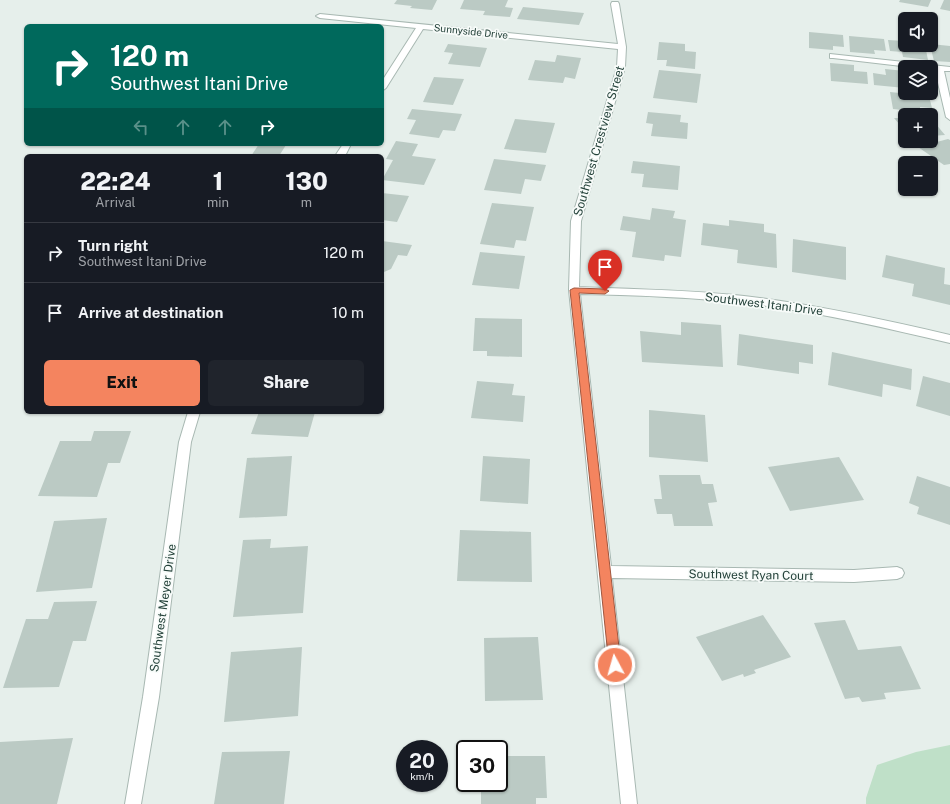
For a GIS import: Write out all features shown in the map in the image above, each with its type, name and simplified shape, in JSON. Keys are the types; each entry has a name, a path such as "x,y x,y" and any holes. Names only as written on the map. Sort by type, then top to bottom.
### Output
{"street":[{"name":"Southwest Crestview Street","path":"615,4 622,47 621,67 576,220 574,290 629,804"},
{"name":"Sunnyside Drive","path":"320,16 622,47"},
{"path":"384,85 421,26"},
{"path":"833,56 950,69"},
{"path":"939,68 950,117"},
{"name":"Southwest Itani Drive","path":"574,290 666,293 768,302 864,318 950,339"},
{"name":"Southwest Meyer Drive","path":"133,804 151,697 185,442 193,414"},
{"name":"Southwest Ryan Court","path":"605,572 854,576 898,573"}],"green space":[{"path":"950,745 950,804 866,804 866,798 877,765 916,752"}],"building":[{"path":"397,0 437,0 432,10 410,8 412,6 394,4"},
{"path":"464,0 508,0 505,7 513,8 510,17 483,15 485,11 460,9"},
{"path":"900,0 931,0 928,7 899,2"},
{"path":"944,0 950,0 950,11 940,9"},
{"path":"523,7 584,13 579,25 517,19"},
{"path":"809,32 843,35 844,47 833,46 833,50 809,48"},
{"path":"849,36 884,39 886,51 874,50 875,54 850,52"},
{"path":"888,40 898,41 898,52 890,51"},
{"path":"659,42 685,44 685,51 696,52 695,69 666,66 667,60 657,60"},
{"path":"448,44 487,48 480,67 448,64 453,53 444,52"},
{"path":"938,45 950,46 950,62 934,60 932,52 938,52"},
{"path":"902,52 926,52 928,60 903,57"},
{"path":"557,55 581,58 575,79 565,77 563,83 528,80 535,60 555,62"},
{"path":"830,63 854,65 854,71 867,72 868,84 831,81"},
{"path":"885,69 898,70 898,87 874,85 873,73 886,75"},
{"path":"659,70 701,74 697,103 653,98"},
{"path":"434,77 464,79 453,105 423,102"},
{"path":"890,92 898,93 898,100 930,100 932,108 920,107 893,109"},
{"path":"412,109 462,114 455,131 443,130 439,138 409,134 416,120 407,119"},
{"path":"648,112 681,115 680,122 688,123 687,139 651,136 653,124 646,123"},
{"path":"515,119 555,123 546,153 504,149"},
{"path":"938,127 945,135 938,136"},
{"path":"948,139 950,140 950,164 944,165 938,161 938,156 931,156 919,148 938,148 938,142"},
{"path":"396,141 418,144 412,156 436,159 424,185 384,180 384,176 393,160 386,159"},
{"path":"258,146 285,146 280,154 252,154"},
{"path":"494,159 546,165 541,181 525,179 521,194 484,190"},
{"path":"633,161 680,166 678,190 642,187 644,174 631,173"},
{"path":"384,193 409,196 397,222 384,220"},
{"path":"492,203 534,207 526,241 516,240 514,248 480,244"},
{"path":"652,208 675,211 673,218 686,220 681,257 665,255 664,261 632,257 636,232 620,230 623,216 650,220"},
{"path":"729,220 764,224 764,232 776,234 777,268 737,263 738,250 701,245 703,223 729,226"},
{"path":"793,239 846,247 846,280 792,272"},
{"path":"384,241 412,245 407,256 398,255 391,269 384,272"},
{"path":"480,252 525,256 519,289 472,285"},
{"path":"886,255 945,268 944,284 950,285 950,305 912,296 914,284 882,277"},
{"path":"475,318 522,319 522,357 487,356 487,351 473,351"},
{"path":"681,322 721,325 723,367 642,362 640,331 681,335"},
{"path":"739,334 813,345 813,364 799,362 799,374 737,365"},
{"path":"832,352 912,369 911,390 883,384 882,397 828,385"},
{"path":"923,376 950,383 950,416 916,406"},
{"path":"477,381 514,384 512,395 525,396 523,422 471,418"},
{"path":"649,410 705,415 708,462 649,457"},
{"path":"258,414 314,414 308,437 251,434"},
{"path":"94,431 131,431 120,463 108,463 97,497 38,496 60,441 91,441"},
{"path":"292,456 287,516 239,518 247,458"},
{"path":"483,456 530,459 528,504 480,501"},
{"path":"839,457 864,500 790,511 768,467"},
{"path":"659,475 700,475 702,484 713,484 717,502 708,503 713,526 674,526 672,514 657,514 654,499 662,499"},
{"path":"917,476 950,487 950,525 917,514 919,507 909,503"},
{"path":"107,518 92,588 36,592 54,521"},
{"path":"460,530 531,532 532,582 457,581"},
{"path":"271,539 270,548 308,546 303,613 233,617 243,540"},
{"path":"97,601 86,641 73,641 59,687 3,688 26,619 48,619 54,602"},
{"path":"763,615 791,657 754,670 756,673 744,677 743,674 722,681 696,637"},
{"path":"845,620 858,650 901,646 921,689 884,693 886,699 862,702 859,697 845,699 814,623"},
{"path":"538,637 543,700 485,701 484,638"},
{"path":"302,647 298,716 224,722 231,652"},
{"path":"73,738 57,804 0,804 0,742"},
{"path":"290,751 284,804 214,804 222,752"},
{"path":"508,756 545,756 547,798 536,798 536,804 481,804 481,792 508,792"}],"route":[{"path":"605,291 574,290 615,665"}]}
